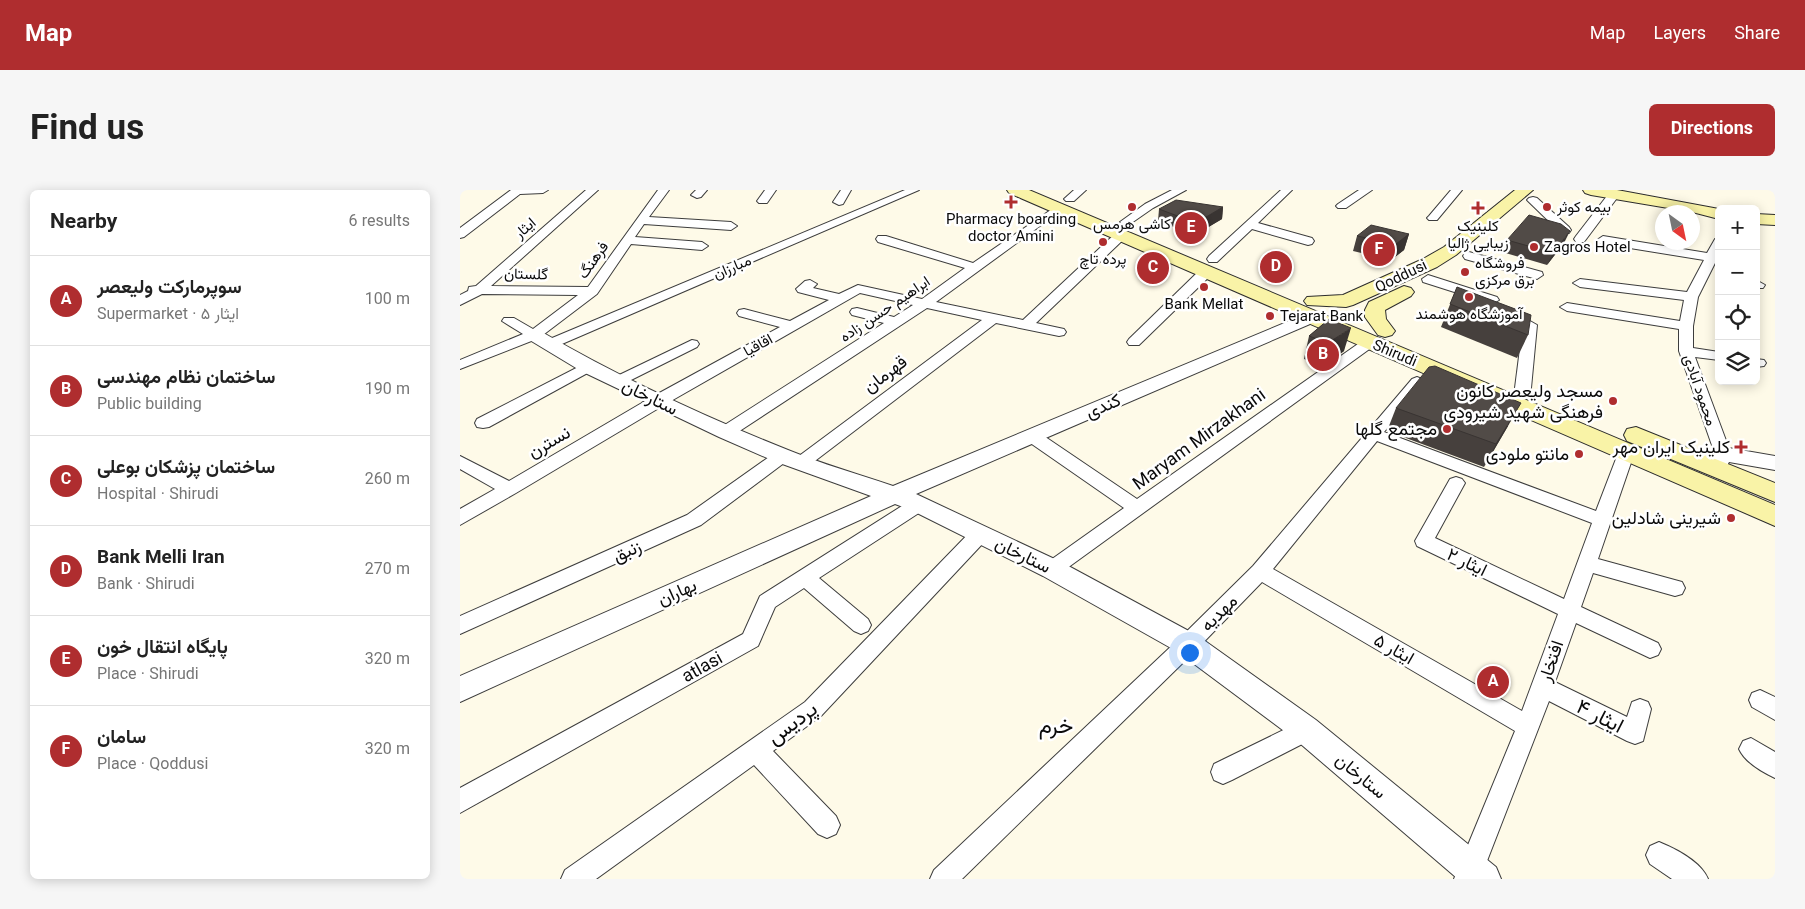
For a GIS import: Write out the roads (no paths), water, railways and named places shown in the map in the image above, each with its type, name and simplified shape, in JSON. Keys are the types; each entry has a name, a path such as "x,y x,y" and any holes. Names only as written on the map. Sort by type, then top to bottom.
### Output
{"main road":[{"name":"Shirudi","path":"1015,190 1064,197 1123,229 1378,336 1719,461 1775,493"},
{"path":"1591,190 1715,213"},
{"name":"Qoddusi","path":"1313,309 1340,302 1369,300 1428,280 1470,256 1534,193"},
{"name":"Qoddusi","path":"1369,300 1450,251 1534,193"},
{"path":"1760,219 1775,220"},
{"name":"Qoddusi","path":"1369,300 1374,311 1378,336"},
{"name":"Shirudi","path":"1378,336 1429,368 1627,451 1775,516"}],"street":[{"path":"460,234 517,191 544,190"},
{"name":"ایثار","path":"460,301 479,290 593,190"},
{"name":"فرهنگ","path":"542,340 592,291 664,190"},
{"path":"763,201 771,190"},
{"path":"839,202 846,190"},
{"name":"مبارزان","path":"460,365 542,340 914,190"},
{"path":"1026,325 1123,229 1149,206 1181,190"},
{"path":"1134,342 1287,190"},
{"path":"1342,206 1367,190"},
{"path":"1433,218 1457,190"},
{"path":"1534,193 1565,230"},
{"path":"1580,240 1614,194"},
{"name":"ابراهیم حسن زاده","path":"726,432 924,303 975,267 1064,197"},
{"path":"469,214 486,214"},
{"path":"641,220 731,226"},
{"path":"1252,225 1308,241"},
{"path":"882,239 975,267"},
{"path":"627,240 702,246"},
{"path":"1603,240 1711,257"},
{"name":"محمود آبادی","path":"1715,250 1691,297 1686,326 1686,351 1719,461"},
{"path":"1470,256 1537,275"},
{"path":"1703,274 1715,276"},
{"path":"1428,280 1492,300"},
{"path":"1580,283 1691,297"},
{"path":"810,284 803,289 840,299"},
{"name":"گلستان","path":"460,289 592,291"},
{"path":"858,289 1059,332"},
{"name":"اقاقیا","path":"658,401 858,289"},
{"path":"1567,307 1686,326"},
{"name":"کندی","path":"894,495 1032,436 1313,309"},
{"path":"857,312 896,322"},
{"path":"744,313 792,326"},
{"name":"قهرمان","path":"791,459 993,318"},
{"name":"ستارخان","path":"509,322 588,367 726,432 791,459 919,504 1052,569 1188,644 1306,730 1474,876"},
{"path":"1523,388 1530,325"},
{"name":"Maryam Mirzakhani","path":"1052,569 1378,336"},
{"path":"618,381 692,344"},
{"path":"1686,351 1715,355"},
{"path":"483,423 588,367"},
{"name":"مهدیه","path":"943,879 1188,644 1260,571 1429,368"},
{"name":"نسترن","path":"460,518 658,401"},
{"path":"1373,434 1602,520"},
{"path":"1032,436 1137,508"},
{"name":"افتخار","path":"1474,876 1627,451"},
{"name":"زنبق","path":"460,625 694,520 791,459"},
{"path":"1719,461 1775,463"},
{"path":"460,462 510,488"},
{"name":"ایثار ۲","path":"1456,483 1424,541 1569,611"},
{"name":"بهاران","path":"460,689 894,495"},
{"name":"atlasi","path":"460,801 751,640 767,602 919,504"},
{"name":"پردیس","path":"574,879 813,709 980,534"},
{"path":"1586,563 1675,588"},
{"name":"ایثار ۵","path":"1260,571 1528,727"},
{"path":"805,578 861,625"},
{"path":"1569,611 1650,649"},
{"name":"ایثار ۴","path":"1542,687 1635,733 1640,709"},
{"path":"1223,772 1306,730"},
{"path":"1751,749 1775,766"},
{"path":"756,750 827,825"},
{"path":"1659,855 1695,879"}],"place":[{"name":"Pharmacy boarding doctor Amini","path":"1011,202"},
{"name":"کاشی هرمس","path":"1132,207"},
{"name":"بیمه کوثر","path":"1547,207"},
{"name":"کلینیک زیبایی ژالیا","path":"1478,208"},
{"name":"پایگاه انتقال خون","path":"1191,228"},
{"name":"پرده تاچ","path":"1103,242"},
{"name":"Zagros Hotel","path":"1534,247"},
{"name":"سامان","path":"1379,250"},
{"name":"Bank Melli Iran","path":"1276,267"},
{"name":"ساختمان پزشکان بوعلی","path":"1153,268"},
{"name":"فروشگاه برق مرکزی","path":"1465,272"},
{"name":"Bank Mellat","path":"1204,287"},
{"name":"آموزشگاه هوشمند","path":"1469,297"},
{"name":"Tejarat Bank","path":"1270,316"},
{"name":"ساختمان نظام مهندسی","path":"1323,355"},
{"name":"مسجد ولیعصر کانون فرهنگی شهید شیرودی","path":"1613,401"},
{"name":"مجتمع گلها","path":"1447,429"},
{"name":"کلینیک ایران مهر","path":"1741,447"},
{"name":"مانتو ملودی","path":"1579,454"},
{"name":"شیرینی شادلین","path":"1731,518"},
{"name":"سوپرمارکت ولیعصر","path":"1493,682"}],"district":[{"name":"خرم","path":"1056,725"}]}
